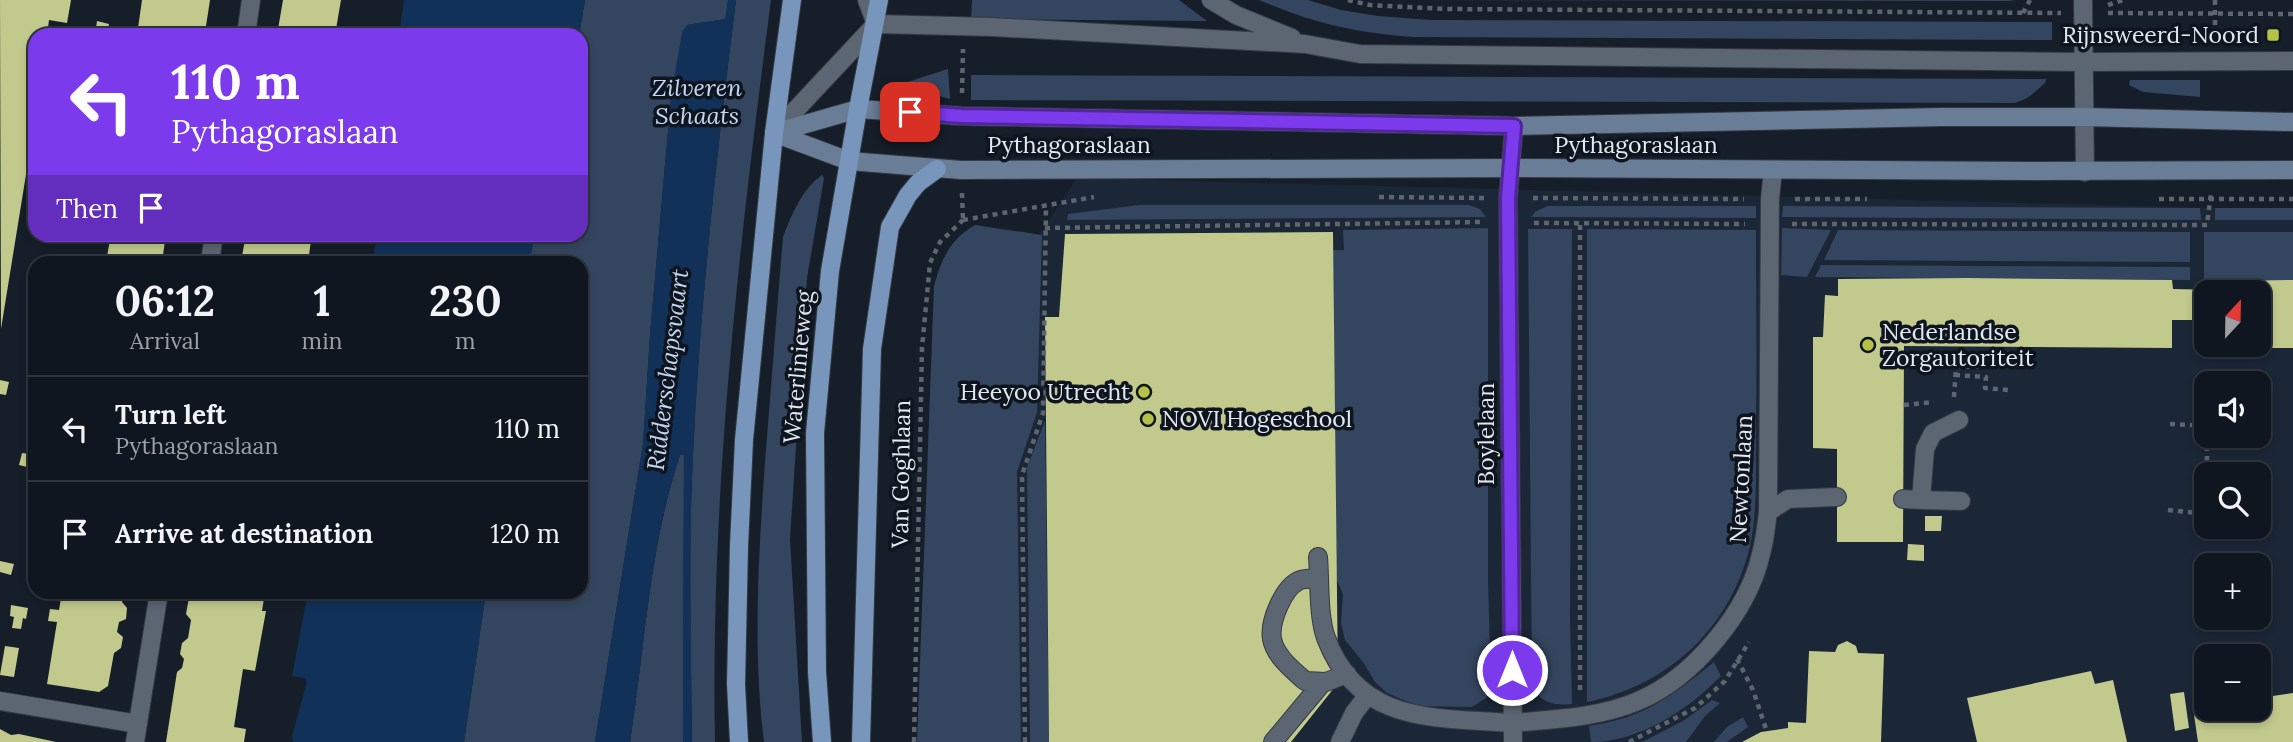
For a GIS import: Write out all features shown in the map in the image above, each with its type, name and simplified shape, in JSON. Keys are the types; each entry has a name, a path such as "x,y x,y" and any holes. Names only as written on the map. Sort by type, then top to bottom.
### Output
{"main road":[{"name":"Waterlinieweg","path":"739,742 736,671 744,440 774,133 792,0"},
{"name":"Waterlinieweg","path":"821,742 817,672 815,433 830,271 879,0"},
{"name":"Pythagoraslaan","path":"774,133 858,109 962,116 1514,126 1941,117 2293,122"},
{"name":"Pythagoraslaan","path":"774,133 849,161 937,169 1511,168 2085,172 2293,170"},
{"path":"861,742 872,349 890,227 908,194 937,169"}],"street":[{"path":"247,28 251,0"},
{"path":"867,0 876,24"},
{"path":"1211,0 1236,15 1305,44"},
{"path":"2083,6 2085,172"},
{"path":"774,133 876,24 992,27 1305,44 1360,54 2082,62 2293,61"},
{"name":"Boylelaan","path":"1513,742 1508,198 1514,126"},
{"name":"Newtonlaan","path":"1367,696 1414,716 1512,723 1580,717 1639,701 1666,686 1696,661 1720,635 1744,600 1761,556 1768,512 1770,199 1773,170"},
{"path":"1959,420 1933,433 1925,449 1912,500 1961,501"},
{"path":"1768,512 1788,499 1837,497"},
{"path":"1318,557 1326,637 1348,674 1367,696 1354,713 1340,742"},
{"path":"1319,578 1298,581 1283,597 1274,618 1272,639 1284,662 1305,681 1323,682 1348,674"},
{"path":"135,742 158,599"},
{"path":"1273,742 1323,682"},
{"path":"0,701 138,724"}],"path":[{"path":"1348,0 1370,5 1446,9 2023,13 2083,6 2293,14"},
{"path":"2023,13 2029,0"},
{"path":"1025,742 1022,475 1043,412 1046,206 1105,197"},
{"path":"1368,197 1878,198"},
{"path":"2158,199 2293,199"},
{"path":"1045,228 1509,222 1580,225 2207,225 2210,201"},
{"name":"Van Goghlaan","path":"914,742 922,348 930,263 940,242 963,220 1046,206"},
{"path":"1580,225 1580,717"},
{"path":"1954,400 1956,367 2006,366 2008,347"},
{"path":"1955,375 1986,377 1985,388 2008,390"},
{"path":"1904,404 1942,401"},
{"path":"2169,424 2194,425"},
{"path":"2168,510 2194,513"},
{"path":"1720,635 1738,660 1753,690 1766,729"}],"shaded area":[{"path":"585,0 728,0 726,19 687,25 671,97 643,444 595,742 464,742 485,599 588,599 588,256 530,256 533,242 588,242 588,28 580,28"},
{"path":"736,0 771,0 729,370 717,556 715,742 692,742 690,598 696,398 710,227"},
{"path":"972,0 1179,0 1207,21 971,19"},
{"path":"1259,0 1308,0 1341,10 1430,20 2052,22 2052,40 1413,37 1335,26"},
{"path":"1408,0 2016,0 2009,1"},
{"path":"948,69 950,99 898,85"},
{"path":"971,75 2046,80 2031,95 2015,103 971,100"},
{"path":"2130,80 2200,80 2200,97 2143,92 2129,85"},
{"path":"822,175 824,178 807,278 790,539 802,742 764,742 758,669 759,559 783,237 803,195"},
{"path":"1077,178 2293,210 2293,742 983,742 1037,238"},
{"path":"1139,205 1469,205 1480,209 1486,217 1067,220 1068,214"},
{"path":"1548,206 1756,206 1756,218 1531,217 1536,211"},
{"path":"1783,206 2200,208 2201,220 1782,217"},
{"path":"2215,208 2293,208 2293,220 2215,220"},
{"path":"975,225 1042,235 1037,412 1017,472 1021,742 917,742 934,286 948,251 959,237"},
{"path":"1488,228 1488,580 1491,687 1486,698 1472,707 1417,706 1387,693 1375,682 1345,640 1341,623 1343,594 1336,578 1333,250 1344,250 1343,230"},
{"path":"1782,228 1831,230 1807,277 1781,275"},
{"path":"1528,229 1572,229 1572,704 1549,702 1532,688"},
{"path":"1587,229 1756,230 1756,486 1752,534 1740,579 1710,629 1668,668 1643,683 1587,702"},
{"path":"1838,230 2190,232 2190,262 1824,260"},
{"path":"2204,232 2293,232 2293,280 2204,280"},
{"path":"1821,265 2190,267 2190,280 1815,277"},
{"path":"1045,421 1049,742 1030,742 1027,467"},
{"path":"684,454 683,742 630,742 661,526 680,455"},
{"path":"1714,662 1721,676 1678,712 1645,730 1609,741 1591,742 1589,726 1626,717 1656,704"},
{"path":"1712,700 1720,703 1705,716 1686,742 1642,742 1683,721"},
{"path":"1743,717 1748,727 1727,742 1714,742 1727,727"}],"water":[{"path":"404,0 585,0 580,28 400,28"},
{"name":"Zilveren Schaats","path":"728,0 736,0 710,227 691,491 692,742 683,742 684,455 680,455 661,526 630,742 595,742 643,444 671,97 682,32 687,25 725,19"},
{"path":"376,242 533,242 530,256 373,256"},
{"path":"307,599 485,599 464,742 293,742 292,736 307,682 304,678 292,676"}],"building":[{"path":"0,0 71,0 67,23 49,20 48,28 28,28 28,162 1,329"},
{"path":"142,0 210,0 206,26 138,28"},
{"path":"283,0 341,0 336,28 278,28"},
{"path":"97,21 109,24 108,28 96,28"},
{"path":"1333,232 1338,683 1291,742 1049,742 1045,317 1059,317 1065,234"},
{"path":"110,242 165,242 163,256 107,256"},
{"path":"245,242 311,242 309,256 242,256"},
{"path":"1838,279 2172,280 2173,289 2194,289 2194,320 2172,320 2172,348 1904,346 1903,542 1837,542 1837,449 1813,448 1813,337 1823,337 1825,295 1838,296"},
{"path":"2272,280 2293,280 2293,348 2272,348"},
{"path":"0,380 9,382 6,395 0,394"},
{"path":"22,453 28,454 27,467 19,465"},
{"path":"1925,516 1942,516 1941,531 1925,531"},
{"path":"1908,544 1924,545 1924,561 1907,560"},
{"path":"0,561 14,564 11,575 0,572"},
{"path":"61,599 123,599 127,608 126,619 119,622 117,632 123,637 121,648 114,653 108,686 99,692 47,684 57,622 48,621 50,609 59,610"},
{"path":"189,599 264,599 262,611 266,611 255,671 243,669 234,727 246,729 244,742 166,742 177,672 182,668 184,659 180,654 182,643 188,638 191,620 186,614"},
{"path":"11,605 28,608 21,629 12,628 14,617 10,616"},
{"path":"1847,641 1856,646 1858,653 1884,654 1881,742 1742,742 1761,732 1788,728 1788,722 1806,723 1809,651 1835,652 1838,645"},
{"path":"5,646 19,648 14,677 0,675"},
{"path":"2091,671 2095,684 2113,680 2127,742 1977,742 1967,698"},
{"path":"2184,692 2189,728 2175,731 2170,694"},
{"path":"2293,693 2293,742 2198,742 2195,721 2271,721 2271,696"},
{"path":"0,729 11,735 19,734 56,742 0,742"}],"place":[{"name":"Rijnsweerd-Noord","path":"2273,35"},
{"name":"Nederlandse Zorgautoriteit","path":"1868,345"},
{"name":"Heeyoo Utrecht","path":"1144,392"},
{"name":"NOVI Hogeschool","path":"1148,419"}],"route":[{"path":"910,112 962,116 1514,126 1508,198 1512,670"}],"water label":[{"name":"Ridderschapsvaart","path":"668,370"}]}
